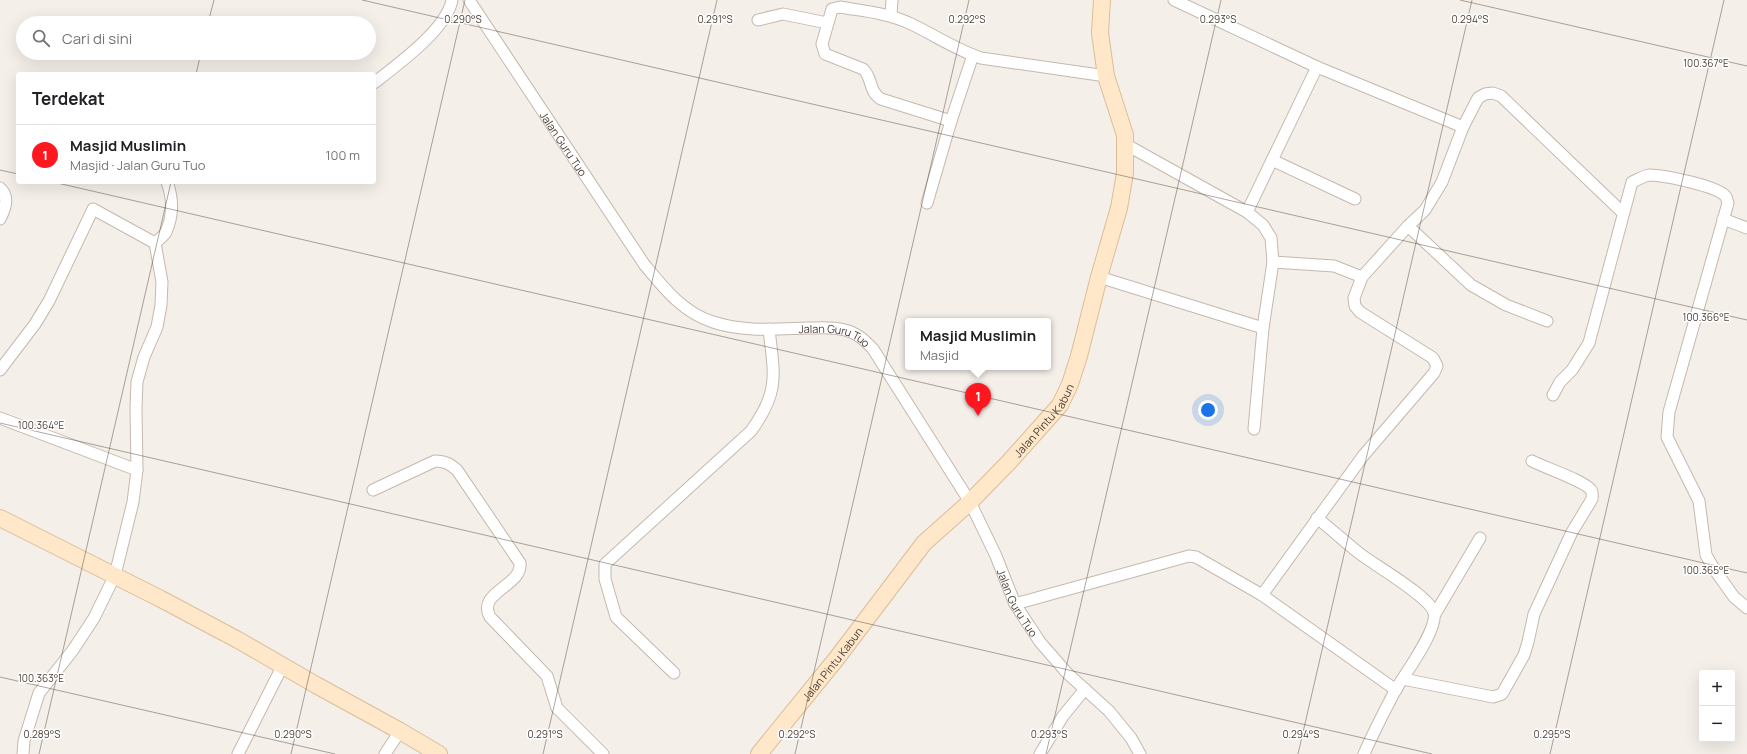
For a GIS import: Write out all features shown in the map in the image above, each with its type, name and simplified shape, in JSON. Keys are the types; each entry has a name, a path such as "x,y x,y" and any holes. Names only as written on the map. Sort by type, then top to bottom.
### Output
{"street":[{"path":"376,81 415,50 434,30 446,16 452,0"},
{"name":"Jalan Guru Tuo","path":"469,0 644,264 676,300 697,315 712,322 748,330 839,329 854,333 864,339 873,349 970,502 996,556 1016,604 1040,642 1067,673 1109,711 1131,738 1140,754"},
{"path":"891,16 892,0"},
{"name":"Jalan Pintu Kabun","path":"759,754 837,658 924,543 970,502 1009,462 1060,405 1070,384 1119,208 1125,173 1125,135 1106,76 1100,33 1102,0"},
{"path":"1174,0 1317,67 1464,127"},
{"path":"951,121 881,99 874,95 868,72 863,68 825,54 822,44 831,11 835,7 840,7 891,16 908,22 973,55 1106,76"},
{"path":"758,20 783,14 828,23"},
{"path":"927,203 951,121 973,55"},
{"path":"1247,212 1317,67"},
{"path":"1262,595 1363,456 1434,373 1437,366 1433,358 1360,312 1355,306 1354,298 1362,278 1408,226 1425,210 1442,182 1464,127 1478,98 1485,94 1493,93 1501,96 1622,212"},
{"path":"1125,144 1247,212 1263,225 1272,238 1273,262 1263,328 1254,429"},
{"path":"1272,160 1355,199"},
{"path":"1553,395 1560,382 1581,357 1589,343 1622,212 1632,182 1648,175 1670,178 1701,184 1721,192 1726,196 1728,203 1669,412 1667,437 1699,501 1706,555 1734,597 1747,608"},
{"path":"155,243 165,233 171,215 172,195 168,184"},
{"path":"0,188 6,198 5,207 0,219"},
{"path":"0,370 35,324 48,301 93,209 155,243"},
{"path":"1723,219 1747,228"},
{"path":"1408,226 1471,285 1506,305 1547,321"},
{"path":"23,754 24,741 39,693 94,618 115,575 133,502 137,470 137,382 144,357 157,327 161,305 162,282 155,243"},
{"path":"1273,262 1334,266 1362,278"},
{"path":"1099,277 1263,328"},
{"path":"674,673 616,617 605,579 605,564 751,431 762,416 770,398 774,378 769,329"},
{"path":"0,418 137,470"},
{"path":"373,490 435,461 444,461 457,470 520,563 521,569 517,576 491,599 487,606 487,612 490,617 547,676 557,708 603,754"},
{"path":"1403,679 1493,697 1502,694 1524,656 1534,614 1572,532 1592,499 1590,489 1576,480 1532,461"},
{"path":"0,518 212,625 439,754"},
{"path":"1317,518 1360,554 1418,594 1431,606 1435,614"},
{"path":"1364,754 1396,690 1429,635 1434,623 1435,614 1480,538"},
{"path":"1016,604 1189,556 1201,559 1262,595 1396,690"},
{"path":"238,754 283,665"},
{"path":"1040,754 1064,716 1085,689"},
{"path":"385,754 400,731"}],"place":[{"name":"Masjid Muslimin","path":"978,416"}]}
